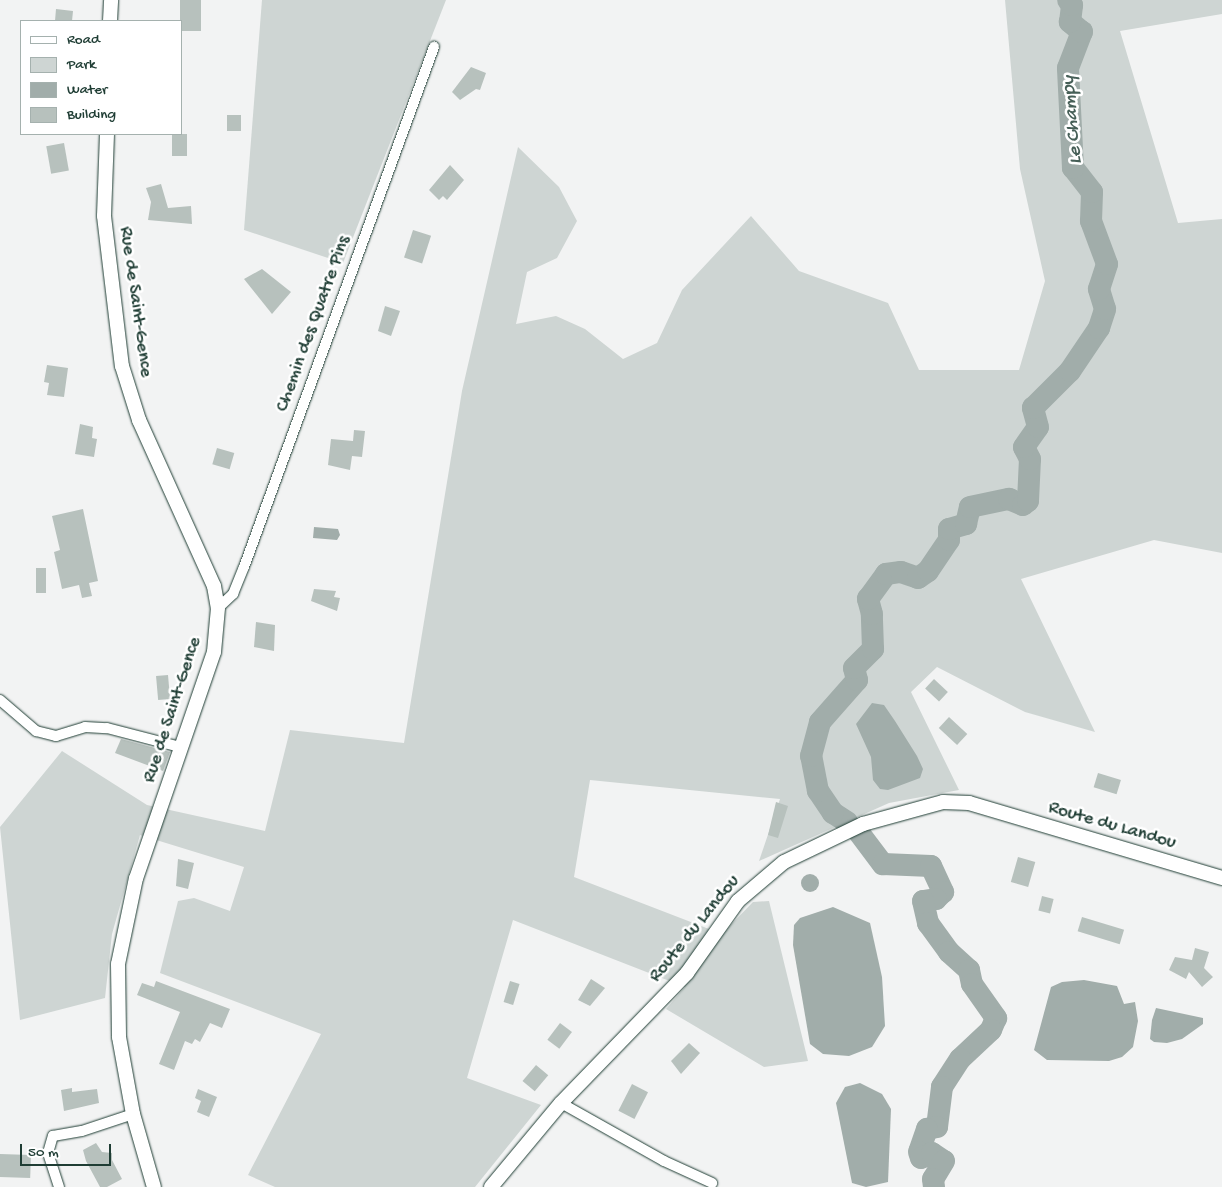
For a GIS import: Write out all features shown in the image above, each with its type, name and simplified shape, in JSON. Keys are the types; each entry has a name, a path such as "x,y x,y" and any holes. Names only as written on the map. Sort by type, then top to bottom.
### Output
{"street":[{"path":"110,0 110,20"},
{"name":"Chemin des Quatre Pins","path":"218,608 233,594 244,567 434,47"},
{"name":"Rue de Saint-Gence","path":"107,135 104,216 122,366 139,420 214,586 218,608 214,652 136,878 118,964 119,1037 133,1114 154,1187"},
{"path":"0,700 36,731 56,736 85,727 107,728 180,747"},
{"name":"Route du Landou","path":"491,1187 561,1103 687,973 738,901 762,879 808,848 895,812 943,802 969,803 1222,878"},
{"path":"561,1103 664,1161 712,1183"},
{"path":"59,1187 48,1153 53,1136 82,1131 133,1114"}],"green space":[{"path":"262,0 446,0 343,263 244,230"},
{"path":"1005,0 1222,0 1222,14 1120,31 1178,223 1222,219 1222,553 1154,540 1021,579 1095,732 1025,712 937,667 911,692 959,790 889,803 759,861 780,799 590,780 574,877 722,934 753,902 769,901 808,1061 764,1067 666,1009 685,987 513,920 467,1078 541,1105 475,1187 275,1187 248,1175 321,1034 160,973 178,901 194,898 230,911 244,867 140,835 112,934 105,998 20,1020 0,827 62,751 147,805 265,831 290,730 404,743 462,391 518,147 559,187 577,221 557,258 527,272 516,324 556,316 585,329 623,359 657,343 682,290 751,216 799,271 888,303 919,370 1019,370 1045,281 1020,169"}],"water":[{"path":"314,527 338,529 340,535 337,540 313,538"},
{"path":"872,703 884,705 895,721 923,769 920,778 888,790 880,789 873,780 871,757 856,724"},
{"path":"810,874 816,877 819,883 816,889 810,892 804,889 801,883 804,877"},
{"path":"833,907 870,923 882,977 885,1026 872,1047 849,1056 823,1054 810,1044 793,945 794,925 800,918"},
{"path":"1084,980 1117,986 1124,1004 1135,1002 1138,1021 1133,1047 1122,1057 1109,1061 1047,1060 1034,1050 1051,987 1062,982"},
{"path":"1156,1008 1203,1018 1203,1024 1182,1039 1167,1043 1154,1042 1150,1039 1152,1020"},
{"path":"860,1083 882,1094 891,1109 888,1182 866,1187 852,1183 836,1103 845,1087"}],"building":[{"path":"180,0 201,0 201,31 182,31 182,20 180,20"},
{"path":"56,9 73,11 72,20 55,20"},
{"path":"471,67 486,73 480,90 476,89 460,100 452,92"},
{"path":"227,115 241,115 241,131 227,131"},
{"path":"187,134 187,156 172,156 172,135"},
{"path":"64,143 69,171 51,174 46,146"},
{"path":"450,165 464,180 447,200 443,196 439,200 429,190"},
{"path":"161,184 168,208 191,206 192,224 148,220 151,202 146,188"},
{"path":"413,230 431,236 422,263 404,258"},
{"path":"262,269 291,292 272,314 244,279"},
{"path":"385,306 400,311 391,336 378,331"},
{"path":"47,365 68,368 64,397 47,395 49,383 44,382"},
{"path":"80,424 93,427 92,438 97,439 94,457 75,454"},
{"path":"354,430 365,431 362,457 352,456 350,470 328,465 331,439 353,441"},
{"path":"217,448 234,453 230,469 212,464"},
{"path":"83,509 98,581 89,583 92,596 82,598 79,585 62,589 54,552 60,550 52,516"},
{"path":"36,568 46,568 46,593 36,593"},
{"path":"314,589 336,591 334,597 340,598 337,611 311,601"},
{"path":"256,622 275,625 274,651 254,647"},
{"path":"168,675 170,699 158,700 156,676"},
{"path":"934,679 948,692 939,701 925,689"},
{"path":"949,717 967,734 957,745 939,728"},
{"path":"121,739 170,752 163,771 115,753"},
{"path":"1098,773 1121,780 1117,794 1094,787"},
{"path":"776,802 788,806 778,838 768,835"},
{"path":"1018,857 1035,862 1028,887 1011,882"},
{"path":"178,859 194,863 188,889 176,886"},
{"path":"1042,896 1054,899 1050,913 1038,911"},
{"path":"1082,917 1124,930 1120,944 1078,931"},
{"path":"1195,948 1209,952 1204,968 1213,977 1202,987 1189,972 1186,979 1169,970 1175,957 1192,960"},
{"path":"591,979 605,988 590,1006 578,1000"},
{"path":"156,981 230,1009 222,1028 210,1023 200,1042 195,1039 192,1044 185,1041 174,1070 159,1064 180,1012 137,995 142,983 154,987"},
{"path":"510,981 520,984 513,1005 504,1002"},
{"path":"560,1023 572,1032 559,1049 547,1040"},
{"path":"689,1043 700,1053 681,1074 671,1061"},
{"path":"536,1065 548,1075 535,1091 523,1081"},
{"path":"632,1084 648,1092 634,1119 618,1111"},
{"path":"72,1088 72,1092 97,1089 99,1103 64,1111 61,1090"},
{"path":"198,1089 217,1097 209,1117 197,1112 201,1101 195,1098"},
{"path":"96,1143 102,1152 112,1153 112,1160 122,1179 107,1187 100,1187 86,1161 83,1150"},
{"path":"0,1154 31,1155 30,1178 0,1177"}],"waterway":[{"name":"Le Champy","path":"847,822 833,813 818,791 811,756 820,722 857,680 854,668 873,649 872,614 868,599 886,574 901,572 918,578 928,571 949,540 949,529 966,524 970,507 1009,499 1023,505 1028,501 1030,459 1024,447 1038,427 1033,408 1070,371 1099,328 1105,309 1099,289 1107,264 1091,221 1092,192 1073,168 1068,68 1082,32 1070,22 1072,5 1068,0"},
{"name":"Le Champy","path":"860,834 883,864 931,866 943,892 936,899 923,901 928,923 949,952 969,970 972,984 996,1018 991,1030 960,1059 942,1087 937,1127 927,1129 919,1152 921,1158 932,1153 944,1161 933,1179 934,1187"}]}
